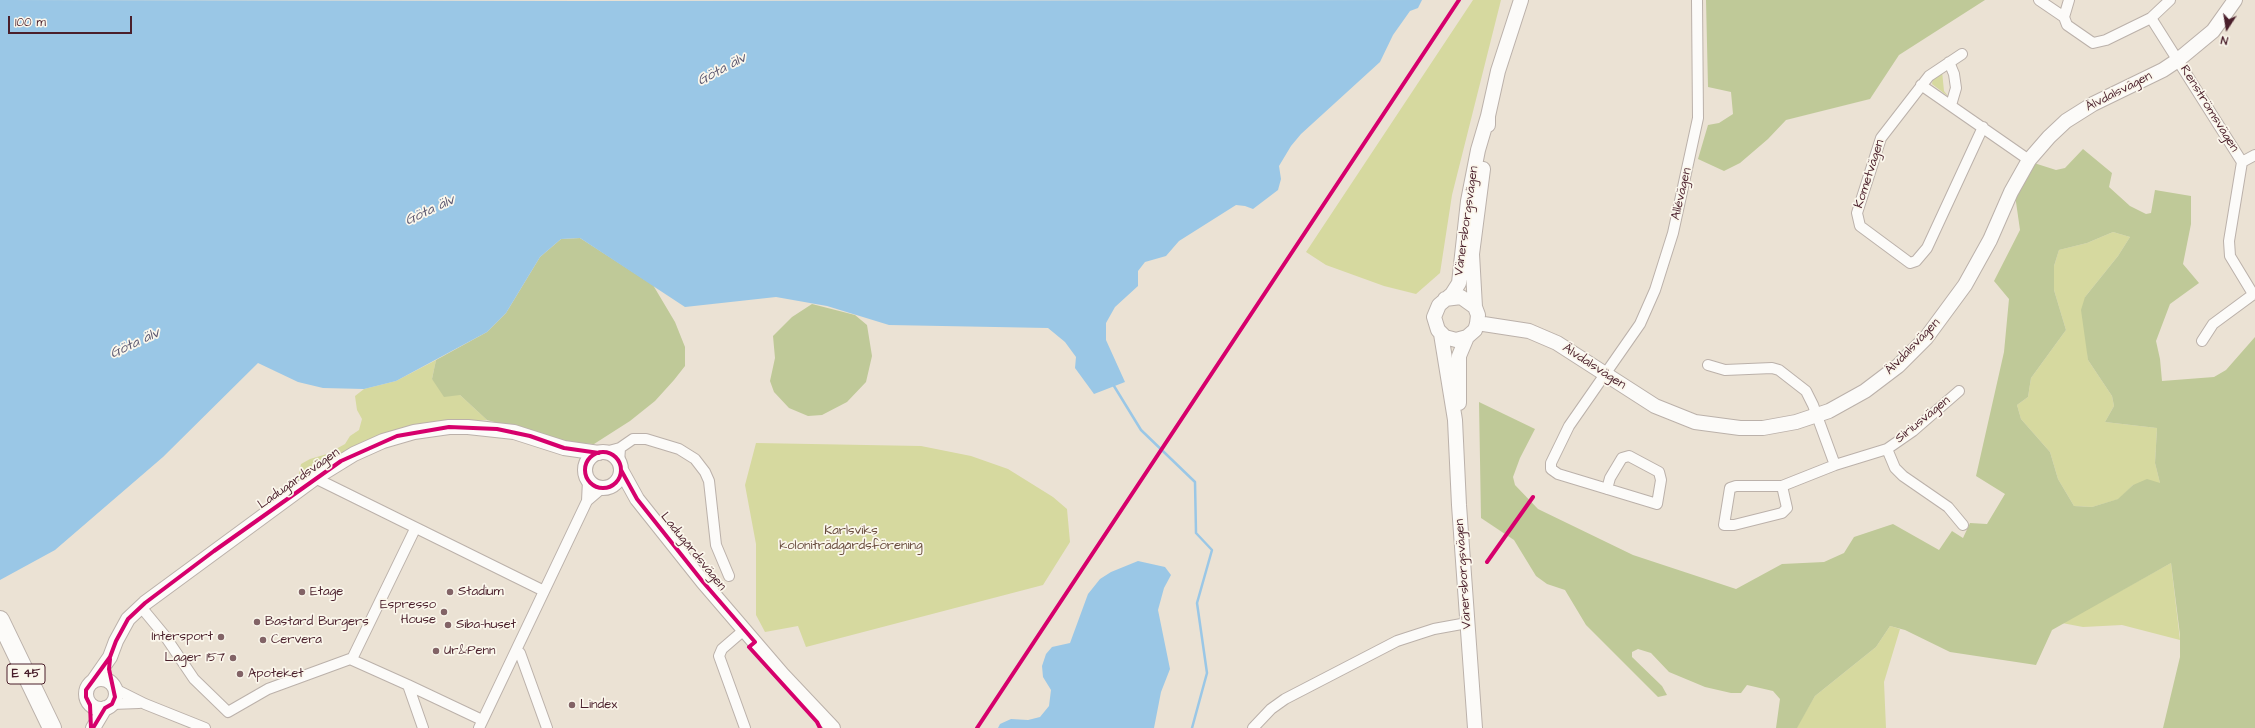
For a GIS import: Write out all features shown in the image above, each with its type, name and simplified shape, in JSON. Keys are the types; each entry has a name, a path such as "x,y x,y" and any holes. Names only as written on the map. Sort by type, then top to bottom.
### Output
{"highway":[{"name":"E 45","path":"0,620 52,728"}],"street":[{"name":"Vänersborgsvägen","path":"1475,728 1455,420 1441,334 1435,325 1435,314 1438,307 1459,283 1468,201 1480,142 1488,116 1498,71 1521,0"},
{"name":"Allévägen","path":"1607,489 1558,474 1551,469 1551,463 1569,426 1605,372 1640,324 1656,290 1673,233 1698,118 1697,0"},
{"path":"2039,0 2064,17 2067,25 2093,43 2106,40 2152,18 2170,0"},
{"path":"2064,17 2069,0"},
{"name":"Älvdalsvägen","path":"1478,323 1529,331 1574,352 1655,406 1681,418 1696,422 1750,429 1796,422 1848,402 1898,366 1926,338 1965,285 1990,240 2011,192 2029,160 2066,121 2093,104 2163,70 2178,60 2213,31 2235,0"},
{"name":"Renströmsvägen","path":"2152,18 2242,162 2229,242 2230,256 2254,293 2213,324 2202,341"},
{"name":"Kometvägen","path":"1962,54 1929,76 1881,138 1857,218 1860,226 1910,263 1916,261 1927,248 1983,127"},
{"path":"1949,62 1954,74 1956,88 1951,105"},
{"path":"1921,85 2029,160"},
{"name":"Vänersborgsvägen","path":"1455,420 1458,410 1460,383 1459,356 1467,337 1475,330 1478,323 1478,314 1474,307 1472,254 1488,116"},
{"path":"2242,162 2255,155"},
{"path":"1445,300 1462,297 1469,301 1474,307"},
{"path":"1441,334 1453,340 1467,337"},
{"path":"1708,365 1725,370 1772,368 1779,370 1806,391 1817,415 1835,465"},
{"name":"Siriusvägen","path":"1782,486 1835,465 1887,449 1912,431 1959,391"},
{"name":"Ladugårdsvägen","path":"94,680 110,657 116,641 128,619 140,607 315,478 341,461 383,441 414,432 444,428 497,429 530,436 564,448 602,453"},
{"path":"140,607 165,636 194,679 228,712 273,686 352,659 408,685 481,724 587,501 586,474 589,459 602,453 620,448 633,439 646,438 679,449 695,458 706,472 709,481 716,545 729,576"},
{"name":"Ladugårdsvägen","path":"564,448 586,474"},
{"path":"587,501 618,481 620,448"},
{"name":"Siriusvägen","path":"1887,449 1895,468 1903,476 1948,507 1963,525"},
{"path":"602,453 612,455 620,466"},
{"path":"1629,456 1659,472 1661,480 1656,504 1607,489 1610,478 1622,458 1629,456"},
{"name":"Ladugårdsvägen","path":"620,466 637,499 744,630 782,674 833,728"},
{"path":"586,474 594,486 605,488"},
{"path":"315,478 403,521 415,529 544,591"},
{"path":"1736,486 1782,486 1787,508 1782,513 1734,526 1724,524 1730,488 1736,486"},
{"name":"Ladugårdsvägen","path":"605,488 619,490 637,499"},
{"path":"352,659 415,529"},
{"path":"1253,728 1271,709 1285,699 1398,641 1434,629 1467,623"},
{"path":"744,630 722,649 719,656 745,728"},
{"path":"516,651 520,653 547,728"},
{"name":"Ladugårdsvägen","path":"110,657 113,686"},
{"path":"92,728 90,705 85,693 88,686 94,680 103,679 145,704 205,728"},
{"path":"408,685 423,728"},
{"path":"92,728 115,697 113,686"},
{"path":"90,705 95,708 127,702 145,704"}],"green space":[{"path":"1473,0 1501,0 1452,195 1440,273 1416,294 1384,286 1326,265 1306,252"},
{"path":"1706,0 1985,0 1899,55 1870,99 1786,120 1768,139 1740,163 1724,171 1698,159 1708,125 1719,123 1733,114 1731,92 1708,87"},
{"path":"1942,71 1944,91 1949,97 1932,84 1933,78"},
{"path":"2083,149 2112,173 2109,187 2130,206 2146,214 2151,213 2155,190 2191,196 2191,224 2183,264 2199,283 2170,304 2156,341 2160,359 2162,381 2214,377 2226,370 2255,337 2255,728 2163,728 2180,657 2180,635 2171,563 2052,630 2036,665 1950,652 1905,630 1890,626 1876,647 1815,696 1797,728 1776,728 1780,699 1773,691 1747,685 1741,693 1731,693 1705,687 1669,672 1651,653 1638,649 1632,652 1632,657 1662,686 1667,695 1658,697 1586,625 1565,590 1547,584 1536,576 1514,540 1481,518 1479,402 1535,429 1520,458 1513,477 1515,485 1538,509 1633,555 1736,589 1782,564 1824,562 1844,553 1854,537 1893,524 1939,550 1952,531 1963,538 1970,523 1987,524 2005,494 1976,476 2004,352 2009,299 1994,281 2020,230 2015,195 2034,163 2056,170 2065,168","holes":["2113,232 2130,237 2118,256 2085,297 2081,310 2088,360 2112,396 2114,406 2105,422 2157,428 2155,463 2160,483 2147,479 2133,485 2118,499 2092,507 2074,506 2058,479 2050,452 2021,419 2017,405 2028,397 2031,378 2066,330 2054,290 2054,266 2059,250 2087,243"]},
{"path":"2113,232 2130,237 2118,256 2085,297 2088,360 2112,396 2114,406 2105,422 2157,428 2155,463 2160,483 2133,485 2119,499 2092,507 2074,506 2058,479 2050,452 2021,419 2017,405 2028,397 2031,378 2066,330 2054,290 2054,266 2059,250 2087,243"},
{"path":"580,238 653,285 675,322 685,347 685,366 674,380 655,401 630,421 594,444 572,443 487,420 460,395 444,397 432,379 436,360 487,332 506,313 540,257 561,239"},
{"path":"812,304 855,315 867,325 872,356 866,382 847,402 822,415 808,416 789,408 774,392 770,381 775,358 773,336 792,317"},
{"path":"436,360 432,379 460,395 487,420 459,421 424,425 299,484 298,479 301,464 310,459 327,454 345,444 350,436 359,430 362,419 357,410 355,396 364,389 396,381"},
{"name":"Karlsviks koloniträdgårdsförening","path":"756,443 921,446 971,456 1008,469 1053,497 1067,509 1070,542 1043,585 806,647 798,626 765,632 756,615 756,544 745,485"},
{"path":"2171,563 2180,640 2122,625 2083,627 2062,623"},
{"path":"1890,626 1900,629 1884,682 1886,728 1796,728 1815,696 1876,647"}],"water":[{"name":"Göta älv","path":"0,0 1422,0 1418,8 1410,11 1393,35 1380,62 1301,134 1291,146 1279,166 1281,179 1278,190 1253,209 1236,205 1179,241 1166,256 1145,262 1138,271 1138,286 1115,307 1106,323 1106,340 1125,382 1094,394 1075,368 1076,357 1065,342 1048,328 889,325 827,306 776,297 685,307 580,238 561,239 540,257 506,313 487,332 396,381 364,389 323,388 298,382 258,363 163,457 55,550 0,580"},
{"path":"1138,561 1165,567 1171,575 1164,588 1158,610 1170,669 1161,692 1154,728 998,728 1000,724 1011,719 1028,720 1040,717 1049,706 1051,690 1043,677 1042,666 1046,654 1052,647 1070,643 1088,594 1100,579 1111,572"}],"waterway":[{"path":"1114,386 1141,430 1195,482 1196,533 1212,550 1197,603 1207,673 1192,728"}],"cycle path":[{"path":"977,728 1459,0"},
{"path":"91,728 90,705 86,697 86,690 110,657 116,641 128,619 145,603 214,551 341,461 397,436 449,427 497,429 530,436 564,448 599,453"},
{"path":"607,452 616,457 620,463 621,470 620,477 616,483 607,488 599,488 590,483 586,477 585,466 590,457 596,453 607,452"},
{"path":"621,470 637,499 703,582 755,642 749,647 817,722 820,728"},
{"path":"1487,562 1533,497"},
{"path":"93,728 105,708 112,704 115,697 109,669 110,659"}],"place":[{"name":"Etage","path":"302,592"},
{"name":"Stadium","path":"450,592"},
{"name":"Espresso House","path":"444,612"},
{"name":"Bastard Burgers","path":"257,622"},
{"name":"Siba-huset","path":"448,625"},
{"name":"Intersport","path":"221,637"},
{"name":"Cervera","path":"263,640"},
{"name":"Ur&Penn","path":"436,651"},
{"name":"Lager 157","path":"233,658"},
{"name":"Apoteket","path":"240,674"},
{"name":"Lindex","path":"572,705"}]}
